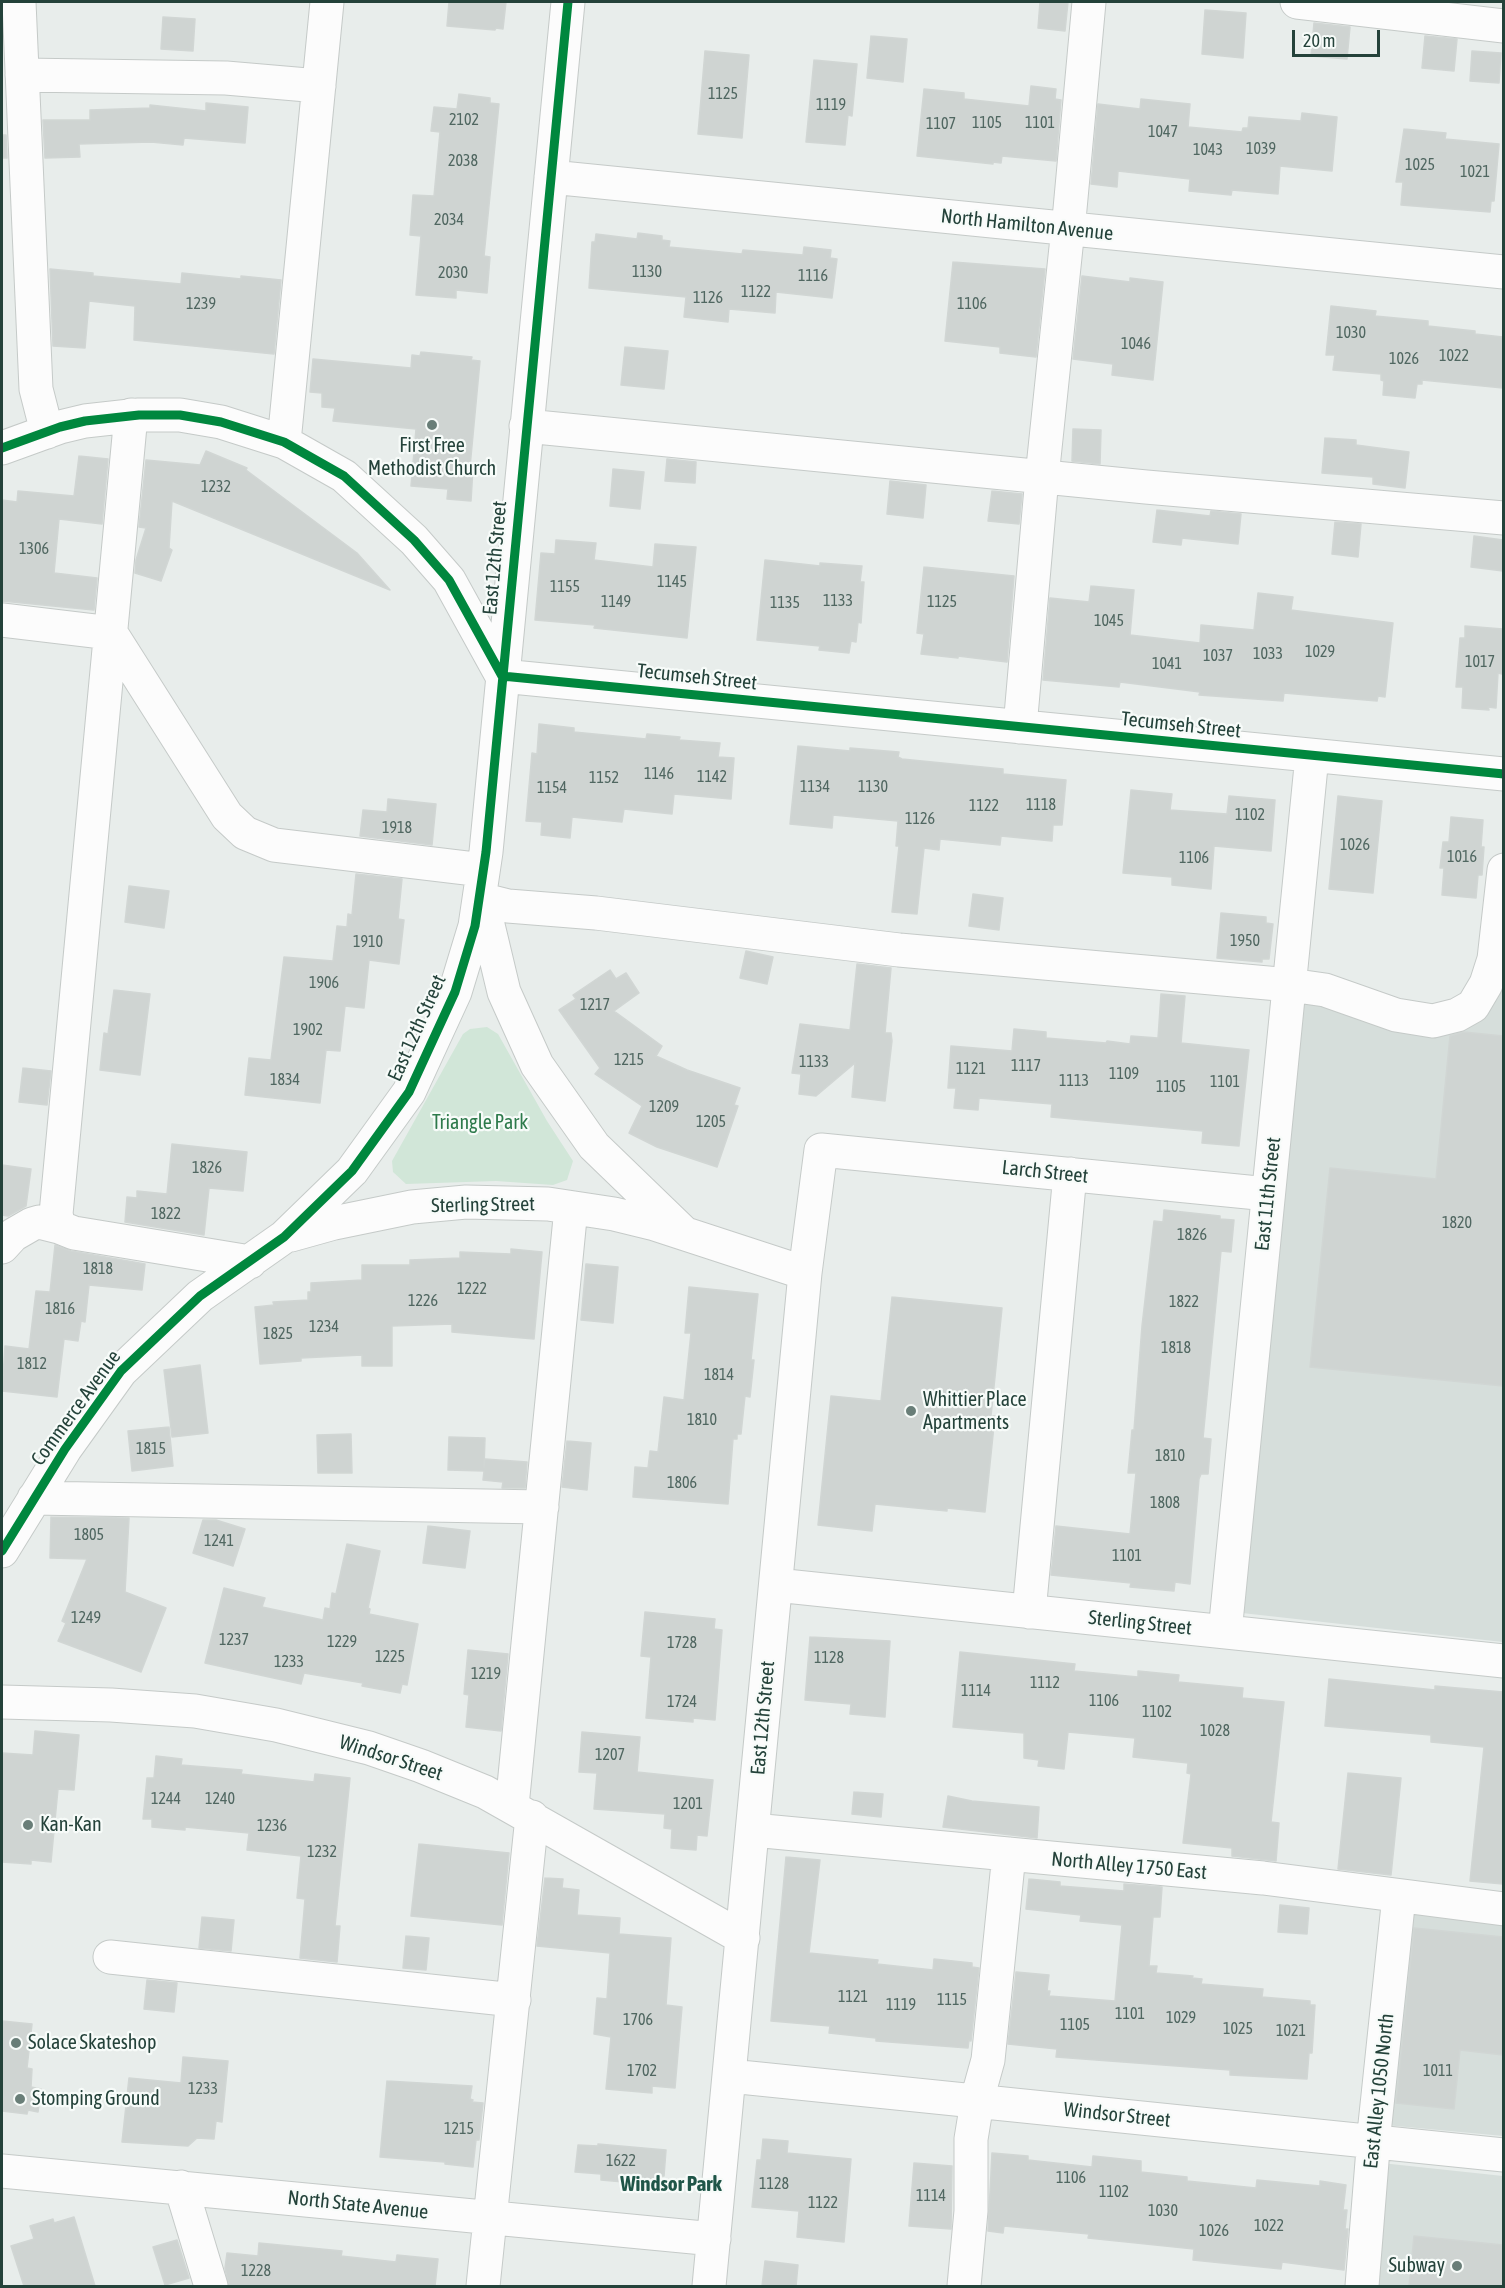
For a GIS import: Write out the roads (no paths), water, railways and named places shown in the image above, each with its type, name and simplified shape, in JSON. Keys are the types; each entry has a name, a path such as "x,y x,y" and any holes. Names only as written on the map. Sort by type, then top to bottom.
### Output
{"street":[{"path":"19,2 36,389 47,432"},
{"path":"284,442 327,2"},
{"name":"East 12th Street","path":"284,1238 352,1171 409,1092 458,985 472,939 482,884 568,2"},
{"path":"1020,727 1089,2"},
{"path":"1297,2 1503,26"},
{"path":"22,75 226,78 319,86"},
{"name":"North Hamilton Avenue","path":"551,177 1503,272"},
{"path":"60,1227 56,1214 58,1184 131,415"},
{"path":"2,448 85,421 131,415 180,416 221,422 284,442 344,476 414,540 449,580 502,676"},
{"path":"526,426 1042,477 1503,518"},
{"path":"2,620 111,633"},
{"path":"111,633 227,816 245,833 274,845 482,884 508,906 596,913 899,950 1289,985 1325,990 1396,1015 1433,1021 1457,1016 1473,1006 1486,984 1494,959 1503,870"},
{"name":"Tecumseh Street","path":"502,676 1503,774"},
{"name":"East 11th Street","path":"1225,1632 1312,756"},
{"name":"Sterling Street","path":"482,884 504,992 537,1065 594,1146 683,1232"},
{"name":"East 12th Street","path":"709,2286 805,1273 821,1150"},
{"name":"Larch Street","path":"821,1150 1268,1194"},
{"path":"1029,1612 1070,1174"},
{"name":"Sterling Street","path":"284,1238 334,1223 412,1207 466,1202 506,1202 571,1208 629,1217 683,1232 805,1273"},
{"path":"483,2286 514,2000 522,1812 542,1507 571,1208"},
{"path":"2,1247 13,1235 39,1222 74,1233 250,1262"},
{"name":"Commerce Avenue","path":"2,1551 65,1449 121,1371 200,1296 284,1238"},
{"path":"34,1498 542,1507"},
{"name":"Sterling Street","path":"776,1585 1503,1661"},
{"name":"Windsor Street","path":"2,1702 132,1717 222,1715 328,1737 421,1766 485,1792 743,1938"},
{"name":"North Alley 1750 East","path":"753,1830 1263,1878 1503,1909"},
{"path":"964,2286 971,2211 971,2139 977,2101 988,2060 1009,1854"},
{"name":"East Alley 1050 North","path":"1362,2286 1373,2141 1399,1896"},
{"path":"110,1957 514,2000"},
{"name":"Windsor Street","path":"730,2076 1503,2155"},
{"name":"North State Avenue","path":"2,2170 90,2166 181,2187 714,2239"},
{"path":"181,2187 211,2286"}],"place":[{"name":"First Free Methodist Church","path":"432,425"},
{"name":"Whittier Place Apartments","path":"911,1411"},
{"name":"Kan-Kan","path":"28,1825"},
{"name":"Solace Skateshop","path":"16,2043"},
{"name":"Stomping Ground","path":"20,2099"},
{"name":"Subway","path":"1457,2266"}],"district":[{"name":"Windsor Park","path":"671,2184"}],"park label":[{"name":"Triangle Park","path":"480,1123"}]}
